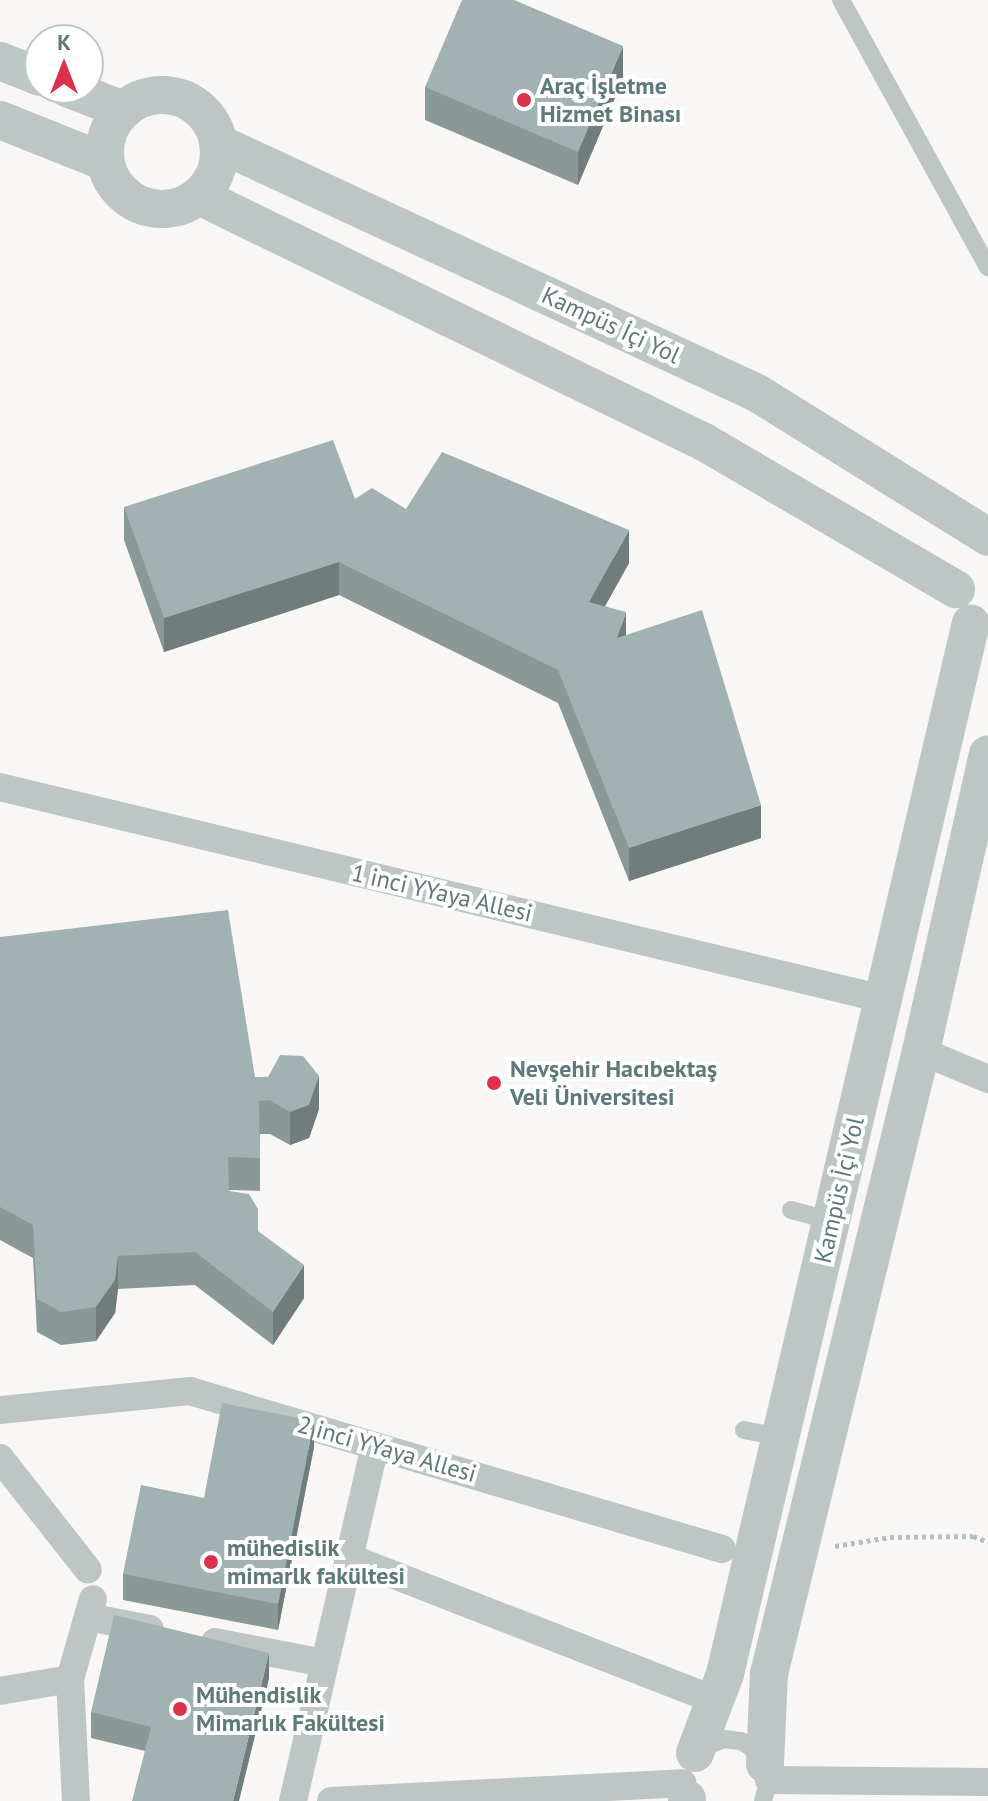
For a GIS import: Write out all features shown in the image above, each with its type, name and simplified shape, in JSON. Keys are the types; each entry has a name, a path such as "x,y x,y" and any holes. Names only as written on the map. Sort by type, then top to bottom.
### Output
{"street":[{"path":"0,61 24,71"},
{"path":"160,95 180,98 198,108 211,124 218,143 218,162 211,181 199,196 171,207 142,205 119,188 105,162 105,143 111,125 123,110 140,99 160,95"},
{"path":"104,103 123,110"},
{"path":"0,120 105,162"},
{"name":"Kampüs İçi Yol","path":"218,143 757,393 988,540"},
{"path":"199,196 704,442 956,589"},
{"path":"980,628 956,599 956,589 962,562 988,540"},
{"name":"Kampüs İçi Yol","path":"688,1787 725,1674 762,1433 832,1221 884,999 980,628"},
{"name":"Kampüs İçi Yol","path":"765,1781 769,1674 921,1051 988,754"},
{"name":"1 inci YYaya Allesi","path":"0,787 884,999"},
{"path":"921,1051 988,1079"},
{"name":"2 inci YYaya Allesi","path":"0,1410 190,1391 722,1549"},
{"path":"762,1433 823,1454"},
{"path":"293,1801 375,1446"},
{"path":"0,1458 88,1570"},
{"path":"348,1557 715,1700"},
{"path":"76,1801 70,1679 91,1608 184,1636 324,1663"},
{"path":"2,1687 70,1679"},
{"path":"765,1781 988,1782"},
{"path":"331,1801 688,1787"}],"lane":[{"path":"841,0 988,267"},
{"path":"791,1210 832,1221"},
{"path":"688,1787 708,1743 724,1739 741,1741 755,1750 765,1781"}],"path":[{"path":"798,1553 890,1537 973,1536 988,1542"}],"building":[{"name":"Araç İşletme Hizmet Binası","path":"462,0 514,0 623,46 578,152 425,87"},
{"path":"333,440 355,499 372,488 406,509 442,452 629,530 589,602 626,612 617,638 702,610 761,805 629,848 558,670 339,562 164,618 124,507"},
{"path":"228,910 255,1077 268,1077 280,1055 303,1056 319,1076 309,1105 290,1112 270,1100 259,1101 260,1158 228,1157 229,1191 249,1194 258,1209 258,1231 304,1265 273,1312 195,1252 118,1256 115,1280 96,1307 61,1312 37,1299 33,1225 0,1207 0,937"},
{"name":"mühedislik mimarlk fakültesi","path":"222,1403 314,1421 278,1604 123,1574 141,1485 204,1498"},
{"name":"Mühendislik Mimarlık Fakültesi","path":"114,1615 269,1653 233,1801 132,1801 151,1727 91,1712"}],"place":[{"name":"Araç İşletme Hizmet Binası","path":"524,100"},
{"name":"Nevşehir Hacıbektaş Veli Üniversitesi","path":"494,1083"},
{"name":"mühedislik mimarlk fakültesi","path":"211,1562"},
{"name":"Mühendislik Mimarlık Fakültesi","path":"180,1709"}]}
